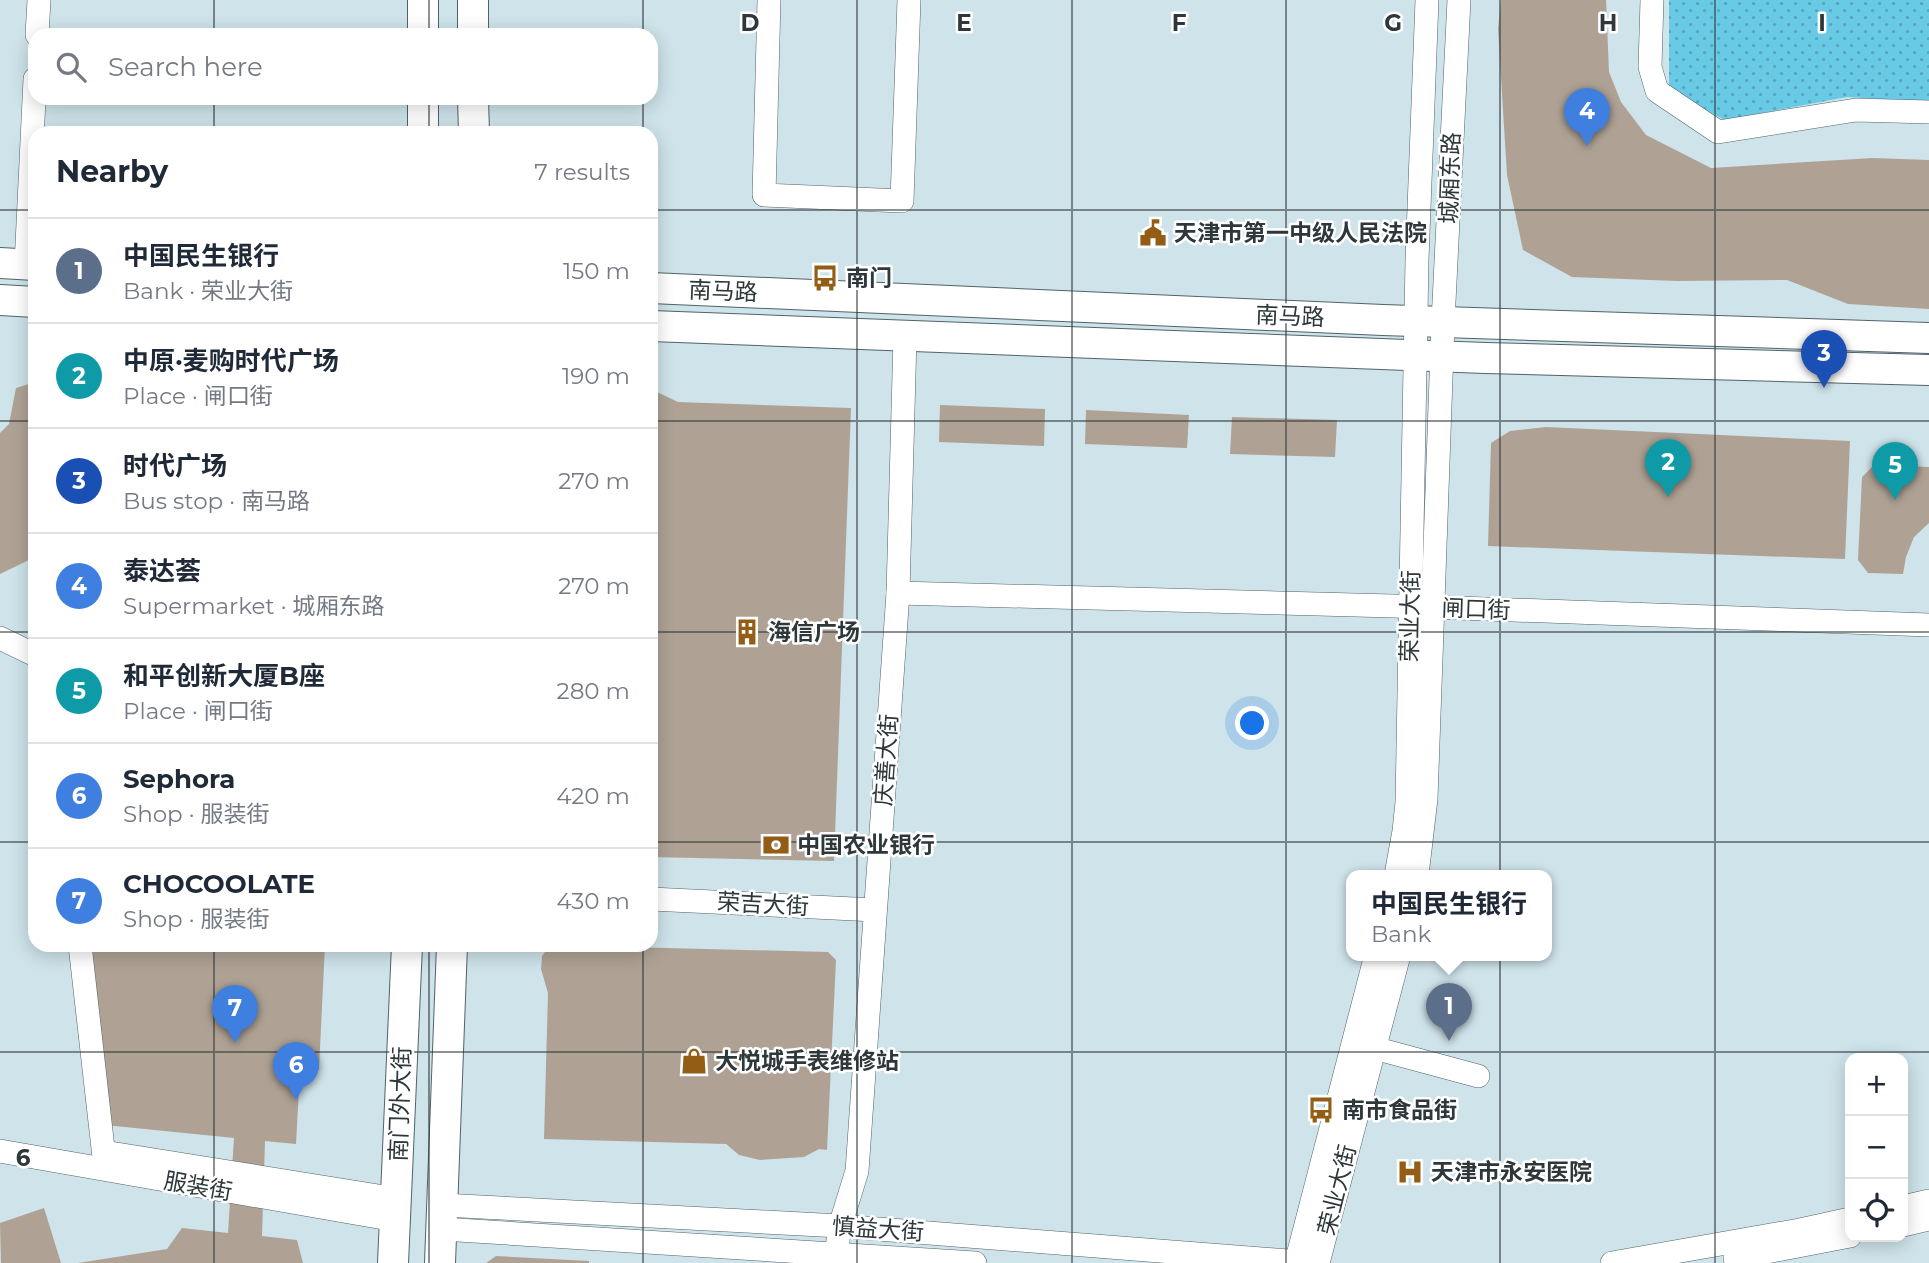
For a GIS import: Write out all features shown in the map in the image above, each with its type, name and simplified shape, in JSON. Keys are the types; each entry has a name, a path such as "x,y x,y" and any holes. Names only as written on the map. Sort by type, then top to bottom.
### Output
{"main road":[{"path":"423,0 423,28"},
{"path":"473,0 473,28"},
{"path":"423,105 424,126"},
{"path":"474,105 474,126"},
{"name":"南马路","path":"658,288 1429,321 1929,338"},
{"path":"0,300 28,302"},
{"name":"南马路","path":"658,326 1428,356 1929,370"},
{"name":"南门外大街","path":"393,1263 407,952"},
{"name":"南门外大街","path":"440,1263 452,952"}],"street":[{"path":"37,28 39,0"},
{"path":"769,0 764,195 902,201 909,0"},
{"name":"城厢东路","path":"1427,0 1428,356"},
{"name":"城厢东路","path":"1429,321 1458,0"},
{"path":"1652,0 1650,67 1657,91 1718,132 1856,110 1929,112"},
{"path":"31,126 33,105"},
{"path":"20,264 28,165"},
{"name":"庆善大街","path":"836,1258 840,1226 857,1171 898,593 905,337"},
{"name":"荣业大街","path":"1397,870 1407,802 1421,607 1428,356"},
{"name":"闸口街","path":"898,593 1421,607 1929,625"},
{"name":"荣业大街","path":"1418,870 1426,799 1421,607"},
{"path":"0,638 28,652"},
{"name":"荣吉大街","path":"658,898 876,910"},
{"path":"81,952 105,1161"},
{"name":"荣业大街","path":"1306,1263 1376,961"},
{"name":"荣业大街","path":"1306,1263 1374,1048 1397,961"},
{"path":"1374,1048 1478,1076"},
{"path":"0,1151 105,1161 396,1209"},
{"path":"1908,1206 1929,1201"},
{"name":"慎益大街","path":"442,1217 840,1226 1306,1263"},
{"name":"慎益大街","path":"442,1217 836,1258 975,1263"},
{"path":"1908,1224 1929,1219"},
{"path":"1612,1263 1801,1247 1845,1222"},
{"path":"1701,1263 1845,1237"}],"shaded area":[{"path":"1669,0 1929,0 1929,102 1847,97 1725,120 1669,92"}],"building":[{"path":"1501,0 1606,0 1609,72 1621,102 1646,135 1711,168 1873,158 1929,160 1929,309 1848,304 1787,280 1677,281 1572,277 1523,250 1507,175 1498,29"},
{"path":"28,384 28,560 0,574 0,433 9,424 16,388"},
{"name":"海信广场","path":"658,393 678,402 851,408 834,861 658,857"},
{"path":"940,405 1045,409 1044,446 939,442"},
{"path":"1086,410 1189,415 1187,448 1085,444"},
{"path":"1232,417 1337,420 1335,457 1230,454"},
{"path":"1546,427 1850,441 1845,559 1488,546 1491,443 1510,431"},
{"path":"1874,465 1929,467 1929,523 1914,537 1903,574 1868,573 1858,560 1862,477"},
{"path":"658,948 828,952 836,960 827,1150 819,1149 804,1157 760,1160 739,1155 726,1144 544,1139 548,993 541,969 545,952 658,952"},
{"path":"91,952 325,952 319,1069 299,1089 296,1144 265,1141 262,1236 297,1240 303,1263 78,1263 167,1249 182,1228 228,1233 234,1138 105,1125"},
{"path":"44,1208 61,1263 1,1263 0,1223"},
{"path":"496,1256 589,1261 589,1263 486,1263"}],"place":[{"name":"泰达荟","path":"1587,146"},
{"name":"天津市第一中级人民法院","path":"1153,233"},
{"name":"南门","path":"825,278"},
{"name":"时代广场","path":"1824,388"},
{"name":"中原·麦购时代广场","path":"1668,497"},
{"name":"和平创新大厦B座","path":"1895,500"},
{"name":"海信广场","path":"747,632"},
{"name":"中国农业银行","path":"776,845"},
{"name":"中国民生银行","path":"1449,1041"},
{"name":"CHOCOOLATE","path":"235,1043"},
{"name":"大悦城手表维修站","path":"694,1061"},
{"name":"Sephora","path":"296,1100"},
{"name":"南市食品街","path":"1321,1110"},
{"name":"天津市永安医院","path":"1410,1172"}]}
